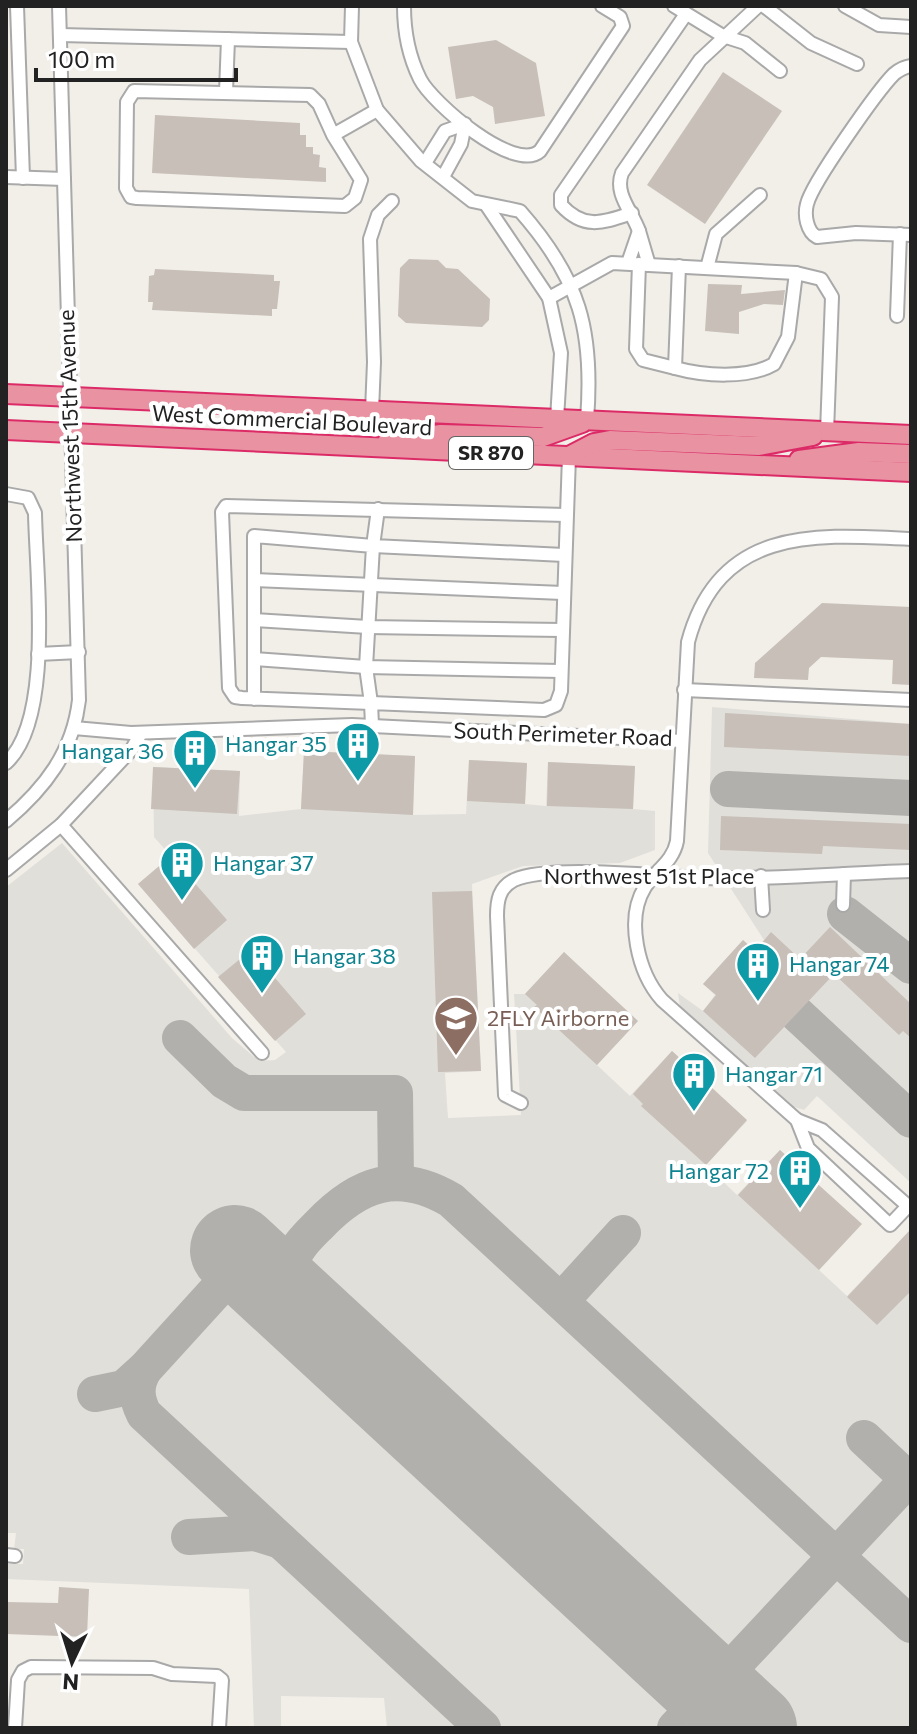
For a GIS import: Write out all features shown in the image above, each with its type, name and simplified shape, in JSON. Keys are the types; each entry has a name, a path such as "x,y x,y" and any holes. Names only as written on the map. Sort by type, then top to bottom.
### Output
{"highway":[{"name":"West Commercial Boulevard","path":"6,394 911,435"},
{"path":"365,447 441,434 543,437 587,420"},
{"name":"West Commercial Boulevard","path":"6,430 911,472"},
{"path":"569,456 594,443 610,440 759,446 788,443 827,432"},
{"path":"769,466 859,452 911,454"}],"street":[{"path":"17,6 23,178"},
{"name":"Northwest 15th Avenue","path":"6,821 50,777 74,728 79,700 59,6"},
{"path":"352,6 351,42 377,110 425,163 472,201 520,211 545,239 572,285 590,351 587,420"},
{"path":"404,6 406,36 420,80 430,96 465,124 512,154 535,156 623,26 620,17 602,6"},
{"path":"674,6 723,36 745,43 780,71"},
{"path":"796,273 788,337 774,364 750,373 675,368 643,360 636,349 639,231 620,193 622,173 700,60 723,36 761,6 811,43 857,64"},
{"path":"845,6 879,25 911,27"},
{"path":"632,213 600,224 582,222 561,205 561,195 686,14"},
{"path":"60,35 351,42"},
{"path":"226,92 228,39"},
{"path":"897,316 905,235 856,233 817,237 809,231 806,211 807,203 825,173 892,76 911,66"},
{"path":"130,92 310,95 319,104 333,135 361,180 355,198 345,206 131,197 126,188 130,92"},
{"path":"333,135 377,110"},
{"path":"425,163 445,131 465,124"},
{"path":"443,177 461,144 465,124"},
{"path":"6,177 64,179"},
{"path":"707,268 716,234 760,195"},
{"path":"372,411 374,362 370,239 378,215 392,201"},
{"path":"487,206 549,298 561,353 557,419"},
{"path":"639,231 639,264"},
{"path":"549,298 612,263 796,273 821,279 832,297 827,432"},
{"path":"675,368 679,266"},
{"path":"566,515 230,505 224,508 229,688 235,697 254,699 551,709 559,699 561,671 569,456"},
{"path":"6,494 28,498 35,513 38,654 34,709 22,742 6,763"},
{"path":"372,725 366,667 378,509"},
{"path":"254,699 254,536 373,546 564,555"},
{"name":"South Perimeter Road","path":"74,728 141,733 293,725 372,725 682,741 687,651 694,623 719,582 743,560 773,545 804,537 911,539"},
{"path":"254,580 563,593"},
{"path":"254,620 368,627 562,630"},
{"path":"38,654 79,652"},
{"path":"254,659 366,667 561,671"},
{"path":"684,690 911,700"},
{"path":"6,870 61,825 97,782 132,749 141,733"},
{"path":"682,741 677,846 668,863 655,875 641,896 636,921 641,961 650,985 669,1006 797,1120 822,1130 908,1206 890,1225 808,1148 797,1120"},
{"path":"61,825 262,1053"},
{"name":"Northwest 51st Place","path":"521,1103 505,1095 497,909 502,890 527,877 619,873 761,876 911,871"},
{"path":"843,905 844,874"},
{"path":"761,876 763,910"},
{"path":"15,1728 18,1680 23,1671 31,1667 153,1668 172,1674 217,1676 222,1680 219,1728"}],"shaded area":[{"path":"712,707 911,724 911,1183 817,1096 804,1110 791,1106 680,1007 678,993 703,1011 715,995 703,984 743,940 755,951 764,940 708,853"},
{"path":"304,751 415,756 413,815 466,814 469,760 527,763 525,804 546,806 548,762 635,766 633,809 655,811 655,850 620,863 523,866 472,884 481,1071 445,1073 448,1118 521,1115 514,994 525,994 564,952 638,1021 597,1065 630,1096 672,1051 747,1121 706,1165 737,1195 780,1150 861,1224 819,1270 847,1296 911,1229 911,1728 387,1728 384,1698 281,1696 281,1728 254,1728 249,1589 6,1579 6,1564 23,1564 24,1549 14,1549 16,1533 6,1533 6,887 62,843 232,1038 259,1061 275,1060 286,1052 138,884 171,856 154,837 153,767 240,771 239,816 301,809"}],"building":[{"path":"496,40 536,63 545,116 495,124 493,107 473,96 456,99 448,47"},
{"path":"723,72 782,111 705,224 647,185"},
{"path":"155,115 300,123 300,135 306,135 306,147 313,147 313,154 320,155 319,167 326,168 326,182 152,173"},
{"path":"409,259 438,260 446,268 458,269 490,299 489,320 482,327 406,323 398,316 400,268"},
{"path":"155,269 274,275 274,281 280,281 277,309 272,309 272,316 152,310 153,302 148,302 149,276 154,275"},
{"path":"708,284 742,285 741,294 785,290 783,305 764,304 739,312 739,334 705,331"},
{"path":"822,603 911,607 911,685 892,684 893,660 821,657 809,668 808,680 754,678 755,663"},
{"path":"725,713 911,724 911,756 724,747"},
{"name":"Hangar 35","path":"304,751 415,756 413,815 301,809"},
{"path":"469,760 527,763 525,804 467,801"},
{"path":"548,762 635,766 633,809 547,806"},
{"name":"Hangar 36","path":"153,767 240,771 237,814 151,809"},
{"path":"721,816 911,824 911,850 823,846 822,854 720,850"},
{"name":"Hangar 37","path":"171,856 227,920 194,949 138,884"},
{"path":"472,891 481,1071 438,1072 432,892"},
{"name":"Hangar 74","path":"830,927 911,1004 911,1038 903,1031 899,1035 834,974 755,1058 703,1011 716,995 703,984 743,940 755,951 771,932 800,959"},
{"name":"Hangar 38","path":"251,950 306,1014 275,1041 218,977"},
{"path":"564,952 638,1021 597,1065 534,1007 537,1005 525,994"},
{"name":"Hangar 71","path":"672,1051 747,1120 706,1165 641,1106 643,1104 633,1094"},
{"name":"Hangar 72","path":"780,1150 862,1224 819,1270 738,1195"},
{"path":"911,1229 911,1291 877,1325 847,1297"},
{"path":"59,1587 89,1589 87,1637 6,1634 6,1602 58,1603"}],"taxiway":[{"path":"728,789 911,798"},
{"path":"845,914 911,966"},
{"path":"797,1014 911,1120"},
{"path":"180,1038 224,1081 244,1093 395,1093 396,1182"},
{"path":"304,1313 292,1284 292,1260 306,1239 334,1211 364,1190 380,1185 396,1183 432,1190 451,1200 911,1625"},
{"path":"561,1301 623,1233"},
{"path":"245,1259 144,1370 138,1392 144,1414 483,1728"},
{"path":"95,1394 124,1388 144,1370"},
{"path":"864,1438 911,1482"},
{"path":"675,1728 911,1476"},
{"path":"189,1537 255,1533 281,1541"}],"runway":[{"path":"235,1250 752,1728"}],"place":[{"name":"Hangar 35","path":"358,783"},
{"name":"Hangar 36","path":"195,790"},
{"name":"Hangar 37","path":"182,902"},
{"name":"Hangar 38","path":"262,995"},
{"name":"Hangar 74","path":"758,1003"},
{"name":"2FLY Airborne","path":"456,1057"},
{"name":"Hangar 71","path":"694,1113"},
{"name":"Hangar 72","path":"800,1210"}]}
